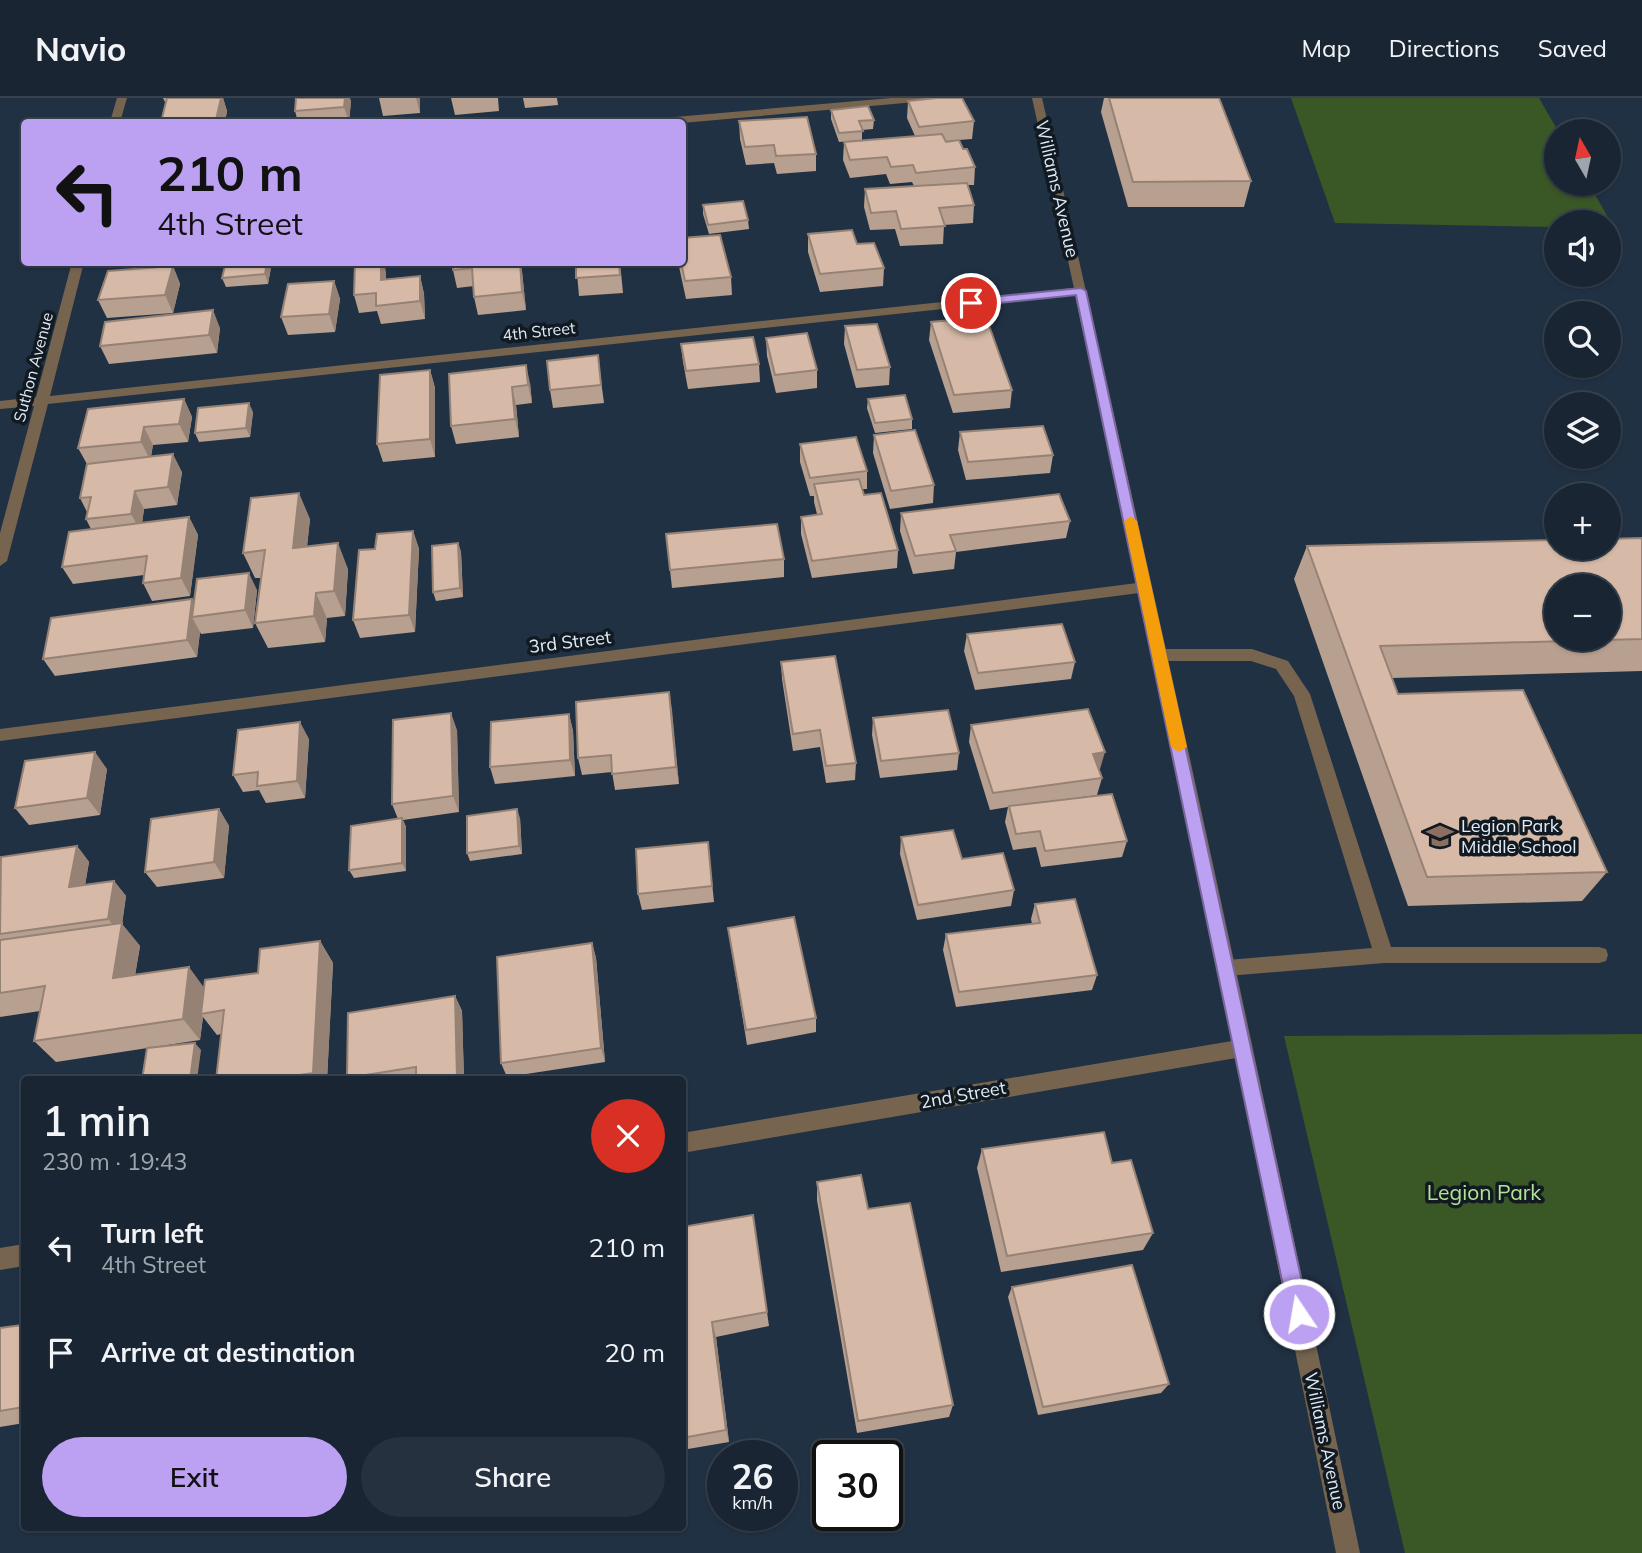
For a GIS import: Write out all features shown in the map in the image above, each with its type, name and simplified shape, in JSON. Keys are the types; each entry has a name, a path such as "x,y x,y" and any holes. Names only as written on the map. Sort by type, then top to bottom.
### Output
{"street":[{"path":"116,119 122,98"},
{"path":"686,119 927,98"},
{"name":"Williams Avenue","path":"1037,98 1227,968 1348,1553"},
{"name":"Suthon Avenue","path":"0,561 77,266"},
{"name":"4th Street","path":"0,405 1081,291"},
{"name":"3rd Street","path":"0,735 1145,587"},
{"path":"1160,655 1252,655 1282,665 1301,694 1384,955"},
{"path":"1227,968 1384,955 1599,955"},
{"name":"2nd Street","path":"686,1142 1244,1048"},
{"path":"0,1259 21,1256"}],"green space":[{"path":"1291,98 1539,98 1551,119 1544,119 1544,196 1596,196 1604,210 1544,210 1544,227 1335,223"},
{"name":"Legion Park","path":"1642,1034 1642,1553 1405,1553 1284,1036"}],"building":[{"path":"167,98 221,98 216,119 162,119"},
{"path":"296,98 345,98 344,107 295,111"},
{"path":"962,98 974,121 919,127 908,101"},
{"path":"1109,98 1219,98 1251,181 1133,182"},
{"path":"868,106 874,120 859,121 863,131 839,133 831,110"},
{"path":"807,117 816,154 776,156 774,145 745,147 739,121"},
{"path":"942,134 946,142 959,140 963,149 967,149 975,167 916,173 913,165 891,167 887,157 850,160 844,142"},
{"path":"967,183 974,205 939,208 945,226 901,229 896,211 871,213 865,189"},
{"path":"743,201 748,220 708,225 703,205"},
{"path":"852,230 857,244 874,243 884,268 820,274 808,234"},
{"path":"720,235 731,277 685,281 682,266 686,266 686,238"},
{"path":"173,266 165,295 98,300 108,271"},
{"path":"225,266 266,266 265,274 222,278"},
{"path":"355,266 381,266 381,280 420,276 420,301 376,306 376,293 354,295"},
{"path":"453,266 520,266 522,292 474,297 472,268 453,270"},
{"path":"576,266 619,266 620,275 576,278"},
{"path":"334,281 329,314 281,317 288,284"},
{"path":"213,310 209,335 100,346 105,322"},
{"path":"986,317 1012,390 954,395 931,322"},
{"path":"877,324 890,367 857,370 845,326"},
{"path":"807,333 817,370 775,375 766,338"},
{"path":"753,337 759,364 686,371 681,344"},
{"path":"598,355 601,385 550,390 547,361"},
{"path":"526,365 528,385 512,387 515,419 451,426 449,374"},
{"path":"430,370 430,439 377,444 380,375"},
{"path":"905,395 912,419 875,423 868,399"},
{"path":"184,399 179,424 144,427 141,442 78,448 88,409"},
{"path":"249,403 246,428 195,433 198,408"},
{"path":"1043,426 1053,455 968,462 960,432"},
{"path":"915,430 934,485 891,491 874,435"},
{"path":"856,437 867,471 810,478 800,444"},
{"path":"173,454 168,487 135,491 131,514 86,519 91,497 80,498 87,464"},
{"path":"859,479 864,495 881,493 898,550 812,561 801,517 822,514 814,484"},
{"path":"299,493 293,548 338,543 334,591 316,593 314,616 255,623 265,550 243,553 251,498"},
{"path":"1059,494 1070,521 950,535 956,551 915,556 901,513"},
{"path":"189,517 181,578 143,583 147,556 62,567 69,532"},
{"path":"777,524 784,559 670,570 666,534"},
{"path":"413,531 409,615 353,620 359,550 375,549 377,534"},
{"path":"1642,538 1642,639 1621,640 1621,574 1544,574 1544,642 1380,646 1398,694 1523,690 1607,872 1427,877 1307,546 1544,540 1544,560 1621,560 1621,539"},
{"path":"458,543 460,588 433,592 432,546"},
{"path":"249,573 245,610 192,617 197,579"},
{"path":"192,599 187,640 43,659 51,618"},
{"path":"1062,624 1075,662 978,673 967,634"},
{"path":"835,656 856,763 826,766 820,730 793,734 781,662"},
{"path":"669,692 676,767 612,774 611,755 578,758 576,702"},
{"path":"1088,709 1105,752 1093,754 1102,778 993,793 971,725"},
{"path":"948,710 959,753 881,761 873,718"},
{"path":"451,713 453,796 392,804 393,720"},
{"path":"569,714 570,760 490,767 491,722"},
{"path":"300,722 297,781 257,786 258,772 233,775 238,730"},
{"path":"95,752 87,798 15,808 25,761"},
{"path":"1112,794 1127,841 1045,851 1040,831 1016,834 1009,806"},
{"path":"219,809 214,862 145,872 151,819"},
{"path":"517,809 519,846 467,853 467,816"},
{"path":"402,818 402,863 349,870 351,826"},
{"path":"953,830 962,859 1003,853 1014,890 918,905 901,837"},
{"path":"708,842 712,886 638,894 636,849"},
{"path":"77,846 69,887 114,881 108,919 0,934 1,857"},
{"path":"1075,899 1097,975 959,992 946,934 1040,923 1035,904"},
{"path":"794,917 816,1018 746,1030 728,928"},
{"path":"122,923 113,978 189,967 183,1019 34,1041 45,986 0,993 0,940"},
{"path":"320,941 313,1073 293,1076 216,1076 224,1010 201,1014 205,980 258,973 260,949"},
{"path":"592,943 601,1048 501,1063 497,957"},
{"path":"455,996 457,1076 416,1076 416,1067 347,1076 348,1013"},
{"path":"195,1043 191,1076 143,1076 147,1048"},
{"path":"1104,1132 1112,1163 1131,1160 1153,1233 1007,1256 982,1149"},
{"path":"861,1175 868,1209 910,1203 953,1405 858,1421 817,1182"},
{"path":"753,1215 767,1312 712,1322 726,1430 686,1437 686,1226"},
{"path":"1132,1265 1169,1384 1043,1407 1012,1287"},
{"path":"21,1325 21,1408 0,1411 0,1328"}],"slow traffic":[{"path":"1131,521 1179,747"}],"place":[{"name":"Legion Park Middle School","path":"1440,836"}],"route":[{"path":"971,303 1081,291 1299,1314"}]}
